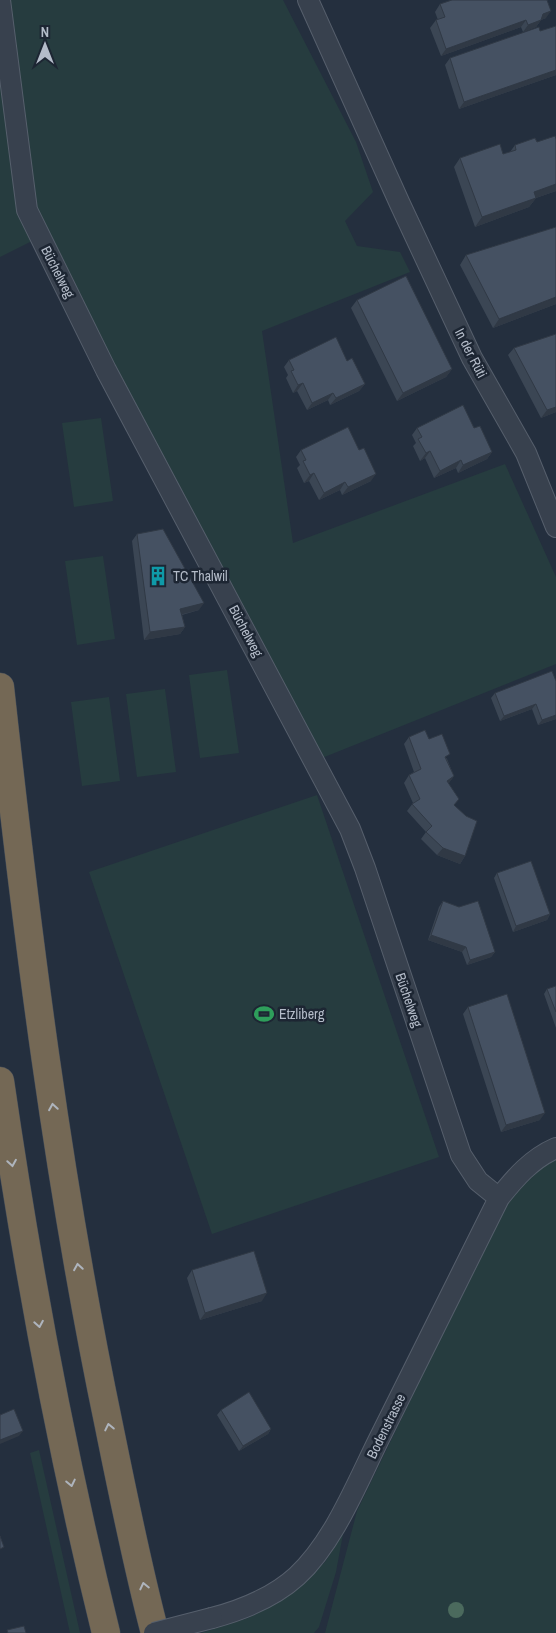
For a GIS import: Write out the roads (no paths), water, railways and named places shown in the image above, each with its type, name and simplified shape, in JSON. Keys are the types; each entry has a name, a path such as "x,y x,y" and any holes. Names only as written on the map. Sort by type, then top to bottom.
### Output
{"highway":[{"path":"0,687 27,922 77,1263 119,1477 155,1633"},
{"path":"0,1080 23,1230 53,1399 82,1534 106,1633"}],"street":[{"name":"Büchelweg","path":"0,0 27,210 106,370 350,829 365,868 461,1155 478,1181 499,1198"},
{"name":"In der Rüti","path":"312,8 388,178 472,358 526,453 556,527"},
{"name":"Bodenstrasse","path":"155,1633 241,1610 268,1596 296,1577 324,1545 357,1483 499,1198 513,1180 532,1162 556,1148"}],"place":[{"name":"TC Thalwil","path":"158,576"},
{"name":"Etzliberg","path":"264,1014"}]}
